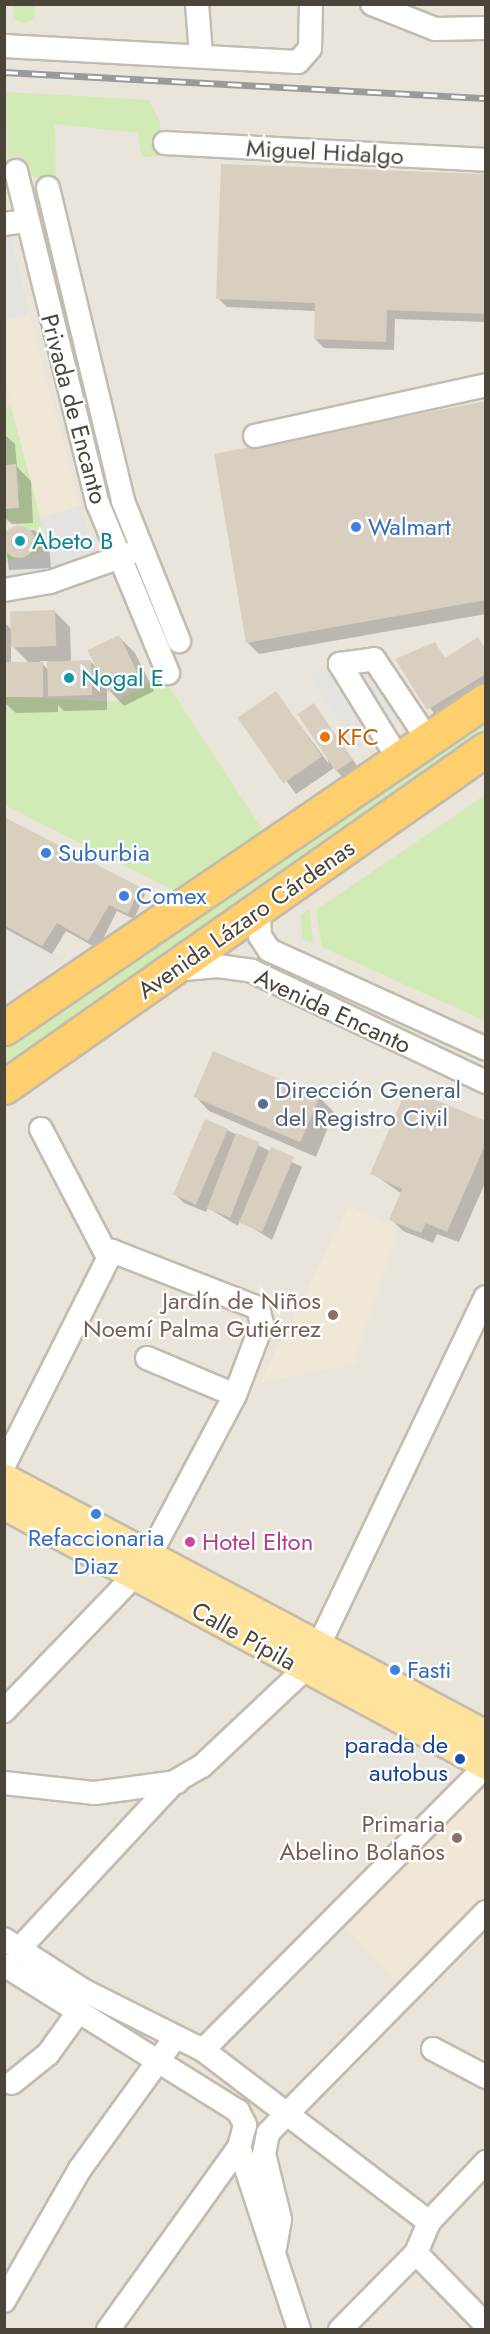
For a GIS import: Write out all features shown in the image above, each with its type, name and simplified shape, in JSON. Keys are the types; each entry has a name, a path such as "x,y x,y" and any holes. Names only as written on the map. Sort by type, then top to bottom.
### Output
{"highway":[{"name":"Avenida Lázaro Cárdenas","path":"4,1028 486,700"},
{"name":"Avenida Lázaro Cárdenas","path":"4,1087 259,913 486,749"}],"main road":[{"name":"Calle Pípila","path":"4,1478 142,1566 311,1659 486,1766"},
{"name":"Calle Pípila","path":"4,1505 142,1566"},
{"name":"Calle Pípila","path":"311,1659 486,1735"}],"street":[{"path":"197,4 201,55"},
{"path":"4,46 298,62 310,48 311,4"},
{"path":"372,4 435,29 486,28"},
{"name":"Miguel Hidalgo","path":"165,143 486,160"},
{"name":"Privada de Encanto","path":"16,171 15,223 116,558 168,673"},
{"name":"Privada de Encanto","path":"48,188 107,438 140,551 179,641"},
{"path":"255,435 486,384"},
{"path":"4,590 50,582 140,551"},
{"path":"399,760 340,664 374,659 428,740"},
{"name":"Avenida Encanto","path":"259,913 261,936 269,950 486,1049"},
{"name":"Avenida Encanto","path":"174,970 218,966 252,971 486,1082"},
{"path":"41,1129 106,1255"},
{"path":"4,1465 106,1255 120,1250 262,1315 236,1395 142,1566 4,1711"},
{"path":"14,1952 311,1659 486,1297"},
{"path":"147,1358 236,1395"},
{"path":"203,2050 486,1766"},
{"path":"4,1783 95,1793 190,1776"},
{"path":"274,2254 280,2219 264,2154 268,2133 486,1912"},
{"path":"14,1952 79,2011 160,2058 238,2111 245,2125 239,2147 108,2330"},
{"path":"14,1952 203,2050 286,2116 429,2222"},
{"path":"12,2083 48,2054 79,2011"},
{"path":"4,2301 80,2169 175,2037"},
{"path":"433,2049 486,2077"},
{"path":"239,2147 299,2330"},
{"path":"340,2330 416,2253 429,2222 486,2162"},
{"path":"416,2253 486,2325"}],"shaded area":[{"path":"5,5 485,5 485,2329 5,2329"},
{"path":"10,235 29,314 5,320 5,236"},
{"path":"29,314 80,506 39,518 5,378 4,320"},
{"path":"80,506 99,564 5,591 5,562 49,550 39,518"},
{"path":"385,651 420,711 357,751 310,674"},
{"path":"5,928 64,960 5,1000"},
{"name":"Jardín de Niños Noemí Palma Gutiérrez","path":"349,1206 398,1229 354,1364 260,1383"},
{"name":"Primaria Abelino Bolaños","path":"485,1781 485,1895 394,1980 343,1924"}],"green space":[{"path":"24,1 32,4 35,12 32,20 24,23 16,20 13,12 16,4"},
{"path":"5,92 149,100 160,122 162,156 142,157 138,133 55,124 56,185 8,167"},
{"path":"11,407 49,550 5,562 5,554 36,552 34,529 16,530 16,521 9,521 5,530 5,509 20,489 16,464 5,465 5,408"},
{"path":"162,676 264,832 176,892 5,805 4,696 116,702"},
{"path":"485,721 485,742 5,1071 4,1048"},
{"path":"485,795 485,1021 322,947 316,910"},
{"path":"309,909 313,942 303,940 300,916"}],"building":[{"path":"221,164 486,174 486,314 387,310 386,342 314,339 315,303 216,299"},
{"name":"Walmart","path":"486,401 486,600 246,643 214,454"},
{"path":"16,464 19,508 4,509 4,465"},
{"name":"Abeto B","path":"19,526 30,531 35,542 30,553 19,558 8,553 3,542 8,531"},
{"path":"55,610 56,646 11,648 10,612"},
{"path":"119,635 139,676 108,692 88,650"},
{"path":"478,637 486,650 486,674 427,710 395,659 435,642 445,658"},
{"name":"Nogal E","path":"91,660 92,695 48,697 47,662"},
{"path":"4,662 43,662 43,697 4,697"},
{"path":"276,691 322,757 283,783 237,718"},
{"name":"KFC","path":"314,703 353,760 336,771 297,714"},
{"path":"4,817 140,887 128,914 109,905 88,941 57,923 42,946 4,925"},
{"name":"Dirección General del Registro Civil","path":"213,1051 320,1096 300,1142 193,1097"},
{"path":"401,1085 486,1121 486,1143 447,1232 426,1223 421,1233 389,1220 402,1189 370,1174 401,1102"},
{"path":"205,1119 228,1129 196,1204 173,1194"},
{"path":"236,1133 259,1142 230,1218 207,1209"},
{"path":"271,1147 294,1157 262,1232 239,1222"}],"railway":[{"path":"4,72 486,98"}],"place":[{"name":"Walmart","path":"356,527"},
{"name":"Abeto B","path":"20,541"},
{"name":"Nogal E","path":"69,678"},
{"name":"KFC","path":"325,737"},
{"name":"Suburbia","path":"46,853"},
{"name":"Comex","path":"124,896"},
{"name":"Dirección General del Registro Civil","path":"263,1104"},
{"name":"Jardín de Niños Noemí Palma Gutiérrez","path":"333,1315"},
{"name":"Refaccionaria Diaz","path":"96,1514"},
{"name":"Hotel Elton","path":"190,1542"},
{"name":"Fasti","path":"395,1670"},
{"name":"parada de autobus","path":"460,1759"},
{"name":"Primaria Abelino Bolaños","path":"457,1838"}]}
